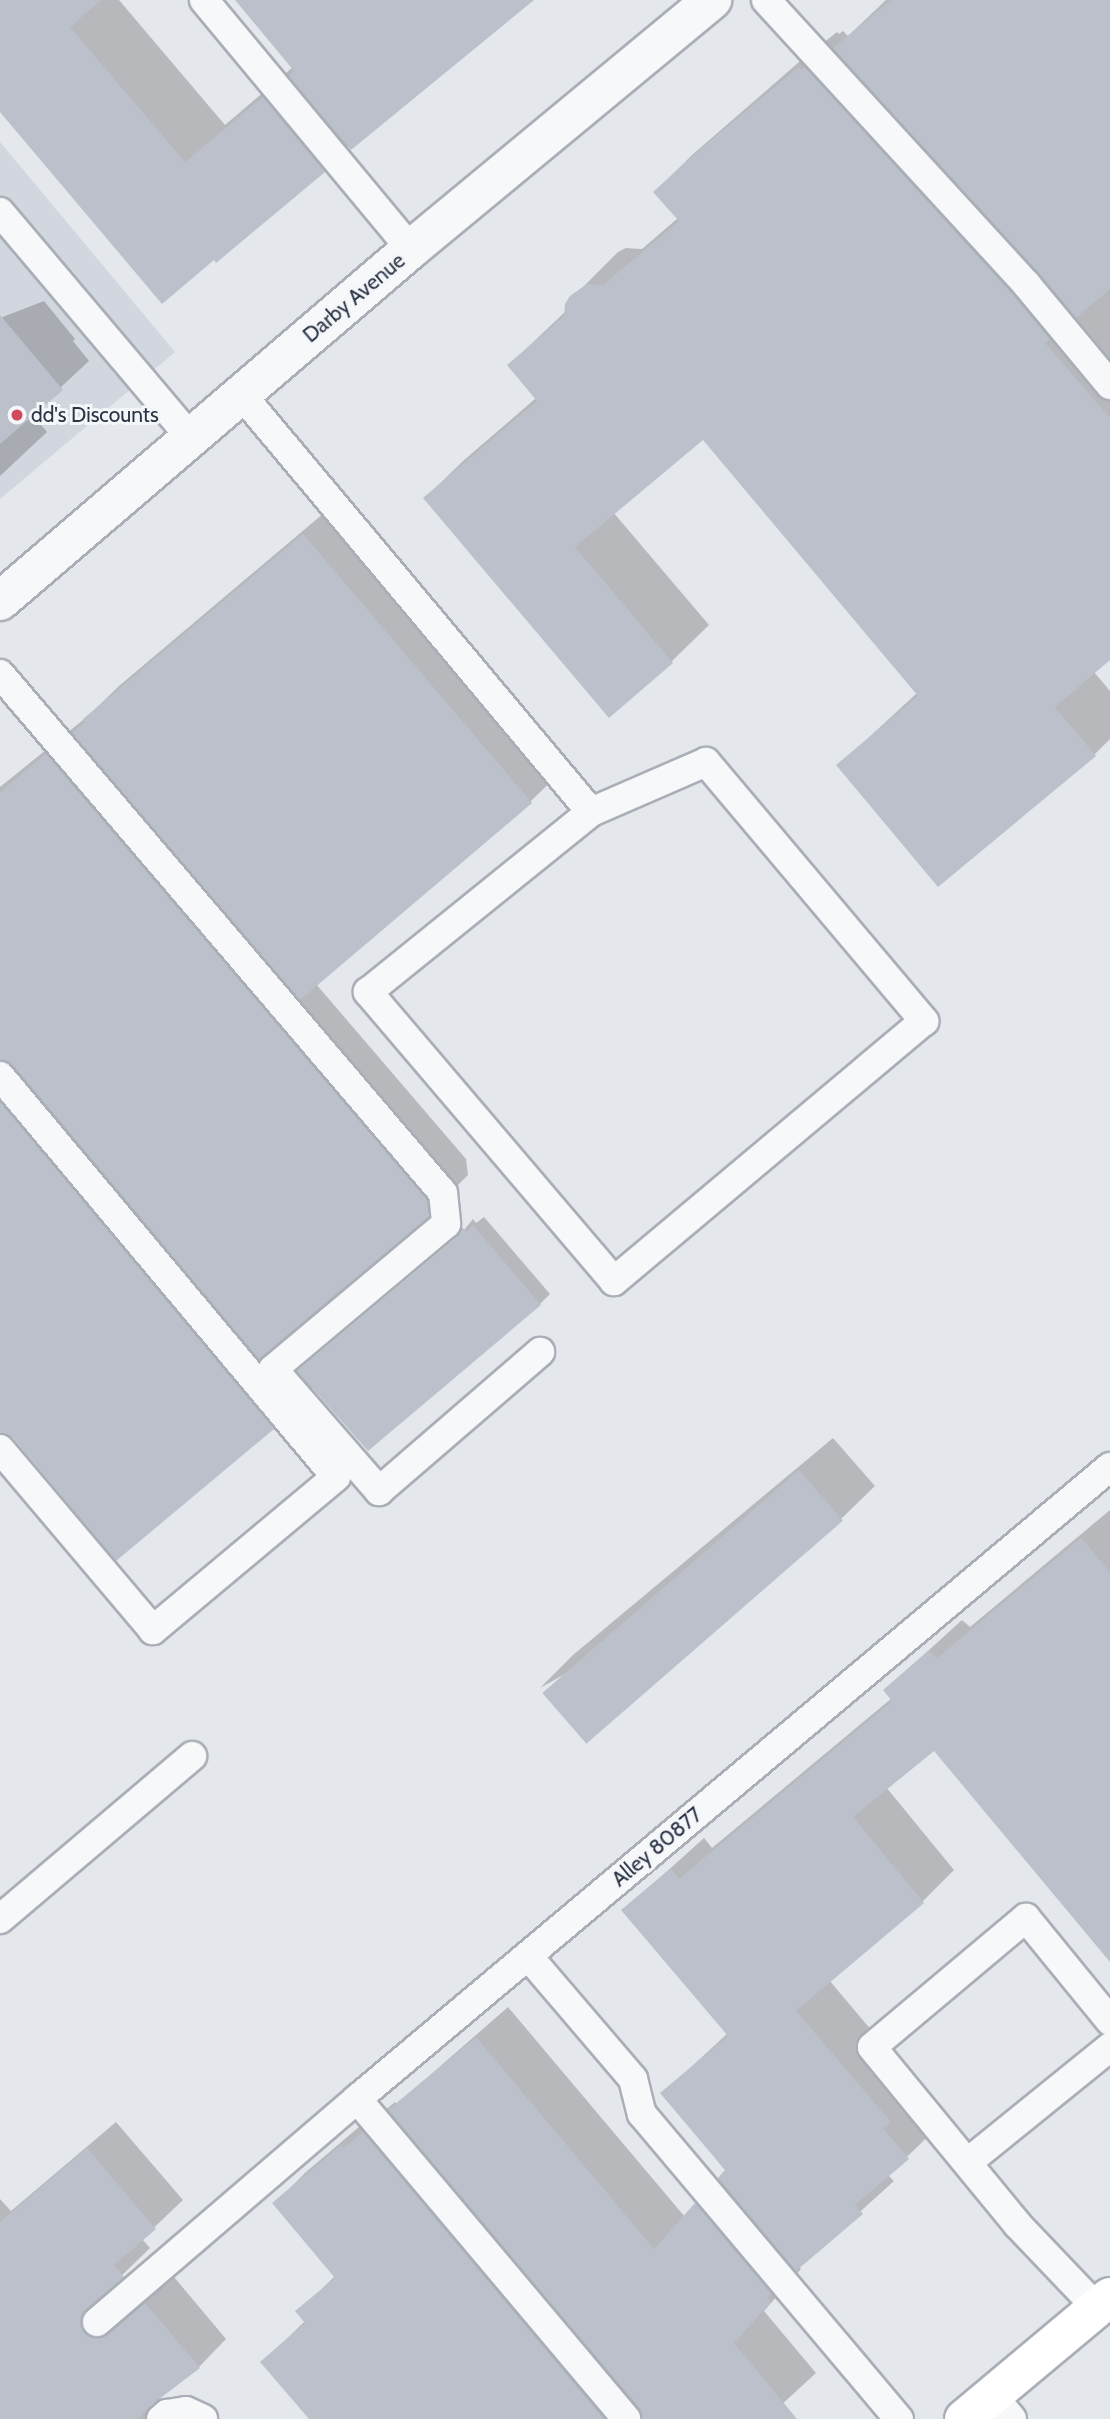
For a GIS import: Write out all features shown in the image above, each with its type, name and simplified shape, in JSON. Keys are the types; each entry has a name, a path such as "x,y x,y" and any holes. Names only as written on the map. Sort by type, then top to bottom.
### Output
{"main road":[{"path":"989,2411 1103,2303"}],"street":[{"name":"Darby Avenue","path":"0,601 411,249 712,0"}],"lane":[{"path":"204,0 411,249"},
{"path":"766,0 1027,285 1110,385"},
{"path":"0,212 190,437"},
{"path":"241,394 591,812"},
{"path":"0,674 443,1193 446,1224 273,1369 379,1491 540,1352"},
{"path":"706,762 924,1021 614,1281 368,992 591,812 706,762"},
{"path":"0,1076 336,1477 153,1630 0,1449"},
{"name":"Alley 80877","path":"97,2322 527,1955 1110,1467"},
{"path":"0,1919 192,1756"},
{"path":"1103,2303 1018,2225 872,2047 1026,1918 1110,2021"},
{"path":"527,1955 632,2079 642,2114 899,2419"},
{"path":"968,2162 1110,2047"},
{"path":"357,2099 625,2419"},
{"path":"161,2419 167,2414 186,2411 203,2419"}],"shaded area":[{"path":"0,142 175,352 0,499"}],"building":[{"path":"0,0 101,0 70,27 185,162 263,97 325,172 216,263 214,260 162,304 0,112"},
{"path":"235,0 534,0 351,150 288,76 294,71"},
{"path":"891,0 1110,0 1110,289 1076,318 833,48"},
{"path":"799,67 801,70 805,67 1014,296 1050,339 1045,343 1110,418 1110,660 1055,707 1096,756 938,887 836,765 918,696 703,440 575,547 673,663 609,718 423,498 537,401 507,365 564,316 565,304 570,296 587,284 603,285 679,221 653,192"},
{"name":"dd's Discounts","path":"0,315 63,390 0,444"},
{"path":"303,534 532,803 300,1000 72,733 85,722 83,719"},
{"path":"46,754 427,1200 429,1217 260,1360 13,1065 0,1060 0,792"},
{"path":"0,1102 274,1429 116,1561 13,1438 0,1433"},
{"path":"473,1225 541,1305 368,1451 297,1371 457,1237 462,1227 466,1232"},
{"path":"799,1470 843,1521 586,1744 542,1693"},
{"path":"1081,1538 1110,1572 1110,1962 934,1751 853,1817 924,1903 796,2011 891,2122 883,2128 909,2159 855,2205 863,2214 796,2271 718,2178 725,2170 660,2093 728,2036 621,1910 671,1868 679,1879 892,1701 883,1690 928,1651 937,1658"},
{"path":"476,2037 654,2249 695,2203 771,2293 767,2297 771,2302 734,2343 797,2419 642,2419 639,2408 388,2110"},
{"path":"363,2132 604,2419 309,2419 260,2362 305,2323 295,2311 335,2278 272,2203 341,2145 344,2148"},
{"path":"87,2148 156,2229 114,2265 124,2277 86,2310 81,2324 84,2332 92,2338 107,2335 145,2303 200,2368 150,2406 139,2419 0,2419 0,2222"}],"place":[{"name":"dd's Discounts","path":"17,415"}]}
